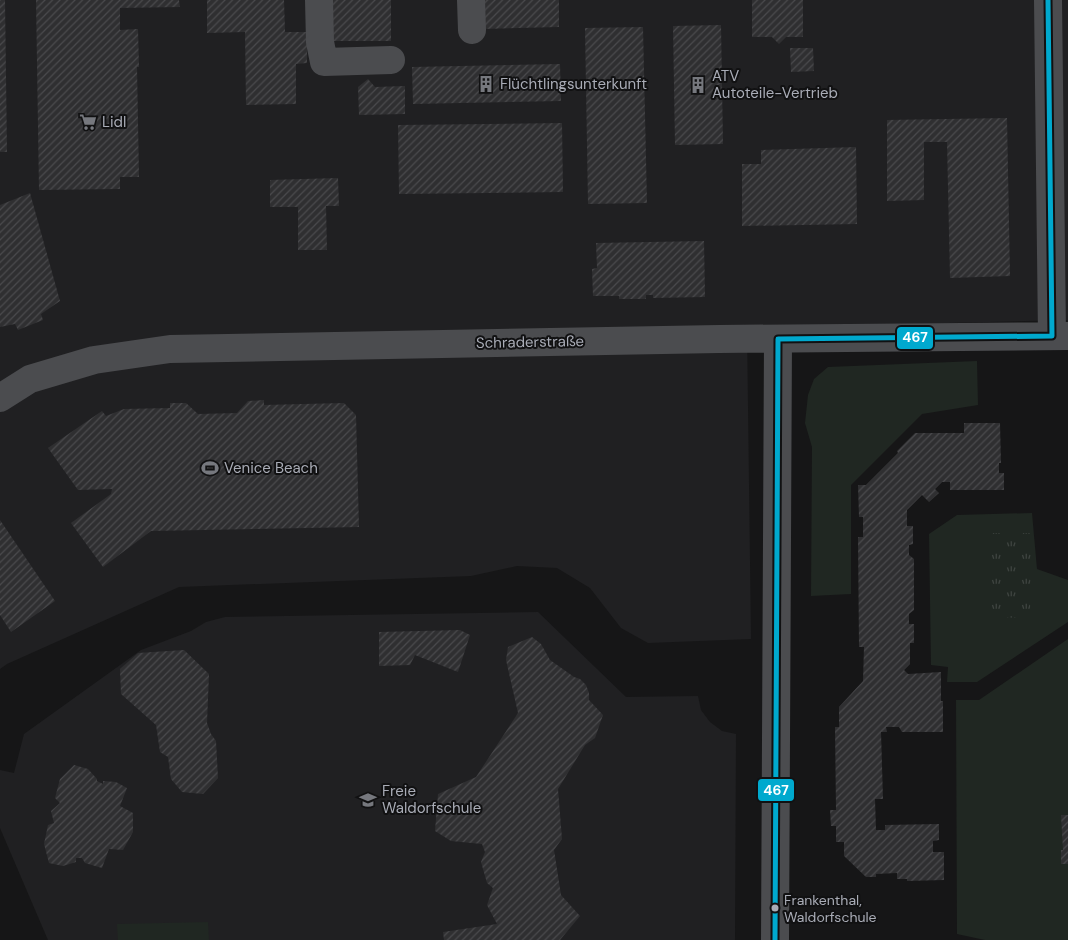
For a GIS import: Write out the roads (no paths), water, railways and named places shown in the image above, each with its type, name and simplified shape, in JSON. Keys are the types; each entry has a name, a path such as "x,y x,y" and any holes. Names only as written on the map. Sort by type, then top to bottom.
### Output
{"street":[{"path":"319,0 320,42 324,62 391,60"},
{"path":"471,0 472,30"},
{"path":"1048,0 1059,204 1060,336"},
{"name":"Schraderstraße","path":"0,398 30,379 94,360 170,350 709,339 1060,336"},
{"path":"775,940 778,339"}],"place":[{"name":"Flüchtlingsunterkunft","path":"486,84"},
{"name":"ATV Autoteile-Vertrieb","path":"698,85"},
{"name":"Lidl","path":"88,122"},
{"name":"Venice Beach","path":"210,468"},
{"name":"Freie Waldorfschule","path":"368,800"},
{"name":"Frankenthal, Waldorfschule","path":"775,908"}]}
